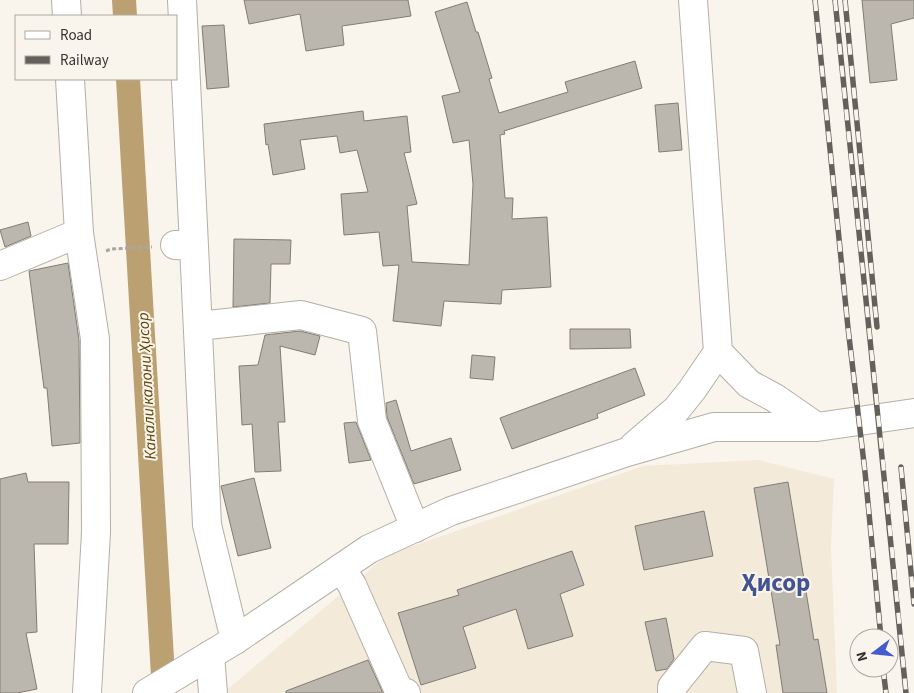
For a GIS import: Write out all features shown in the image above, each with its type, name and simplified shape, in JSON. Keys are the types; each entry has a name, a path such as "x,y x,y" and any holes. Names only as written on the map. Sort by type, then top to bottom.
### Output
{"street":[{"path":"66,0 67,15"},
{"path":"182,0 185,246 198,326 207,525 235,640"},
{"path":"627,452 676,410 718,352 693,0"},
{"path":"70,80 78,234 95,338 96,532 87,693"},
{"path":"0,266 78,234"},
{"path":"198,326 301,315 362,331 372,421 414,528"},
{"path":"718,352 750,384 775,398 816,428"},
{"path":"148,693 235,640 368,549 451,510 627,452 714,427 816,428 914,413"},
{"path":"341,568 352,585 399,692 406,693"},
{"path":"672,693 672,687 705,646 744,651 752,693"},
{"path":"208,656 214,693"}],"path":[{"path":"111,249 185,246"}],"shaded area":[{"path":"758,460 834,479 831,546 837,693 223,693 387,555 643,466"}],"building":[{"path":"244,0 408,0 411,16 342,26 344,45 306,51 300,14 249,24"},
{"path":"862,0 914,0 914,18 891,24 897,80 870,83"},
{"path":"467,2 492,78 489,79 499,113 568,92 565,82 635,61 642,88 504,131 505,134 500,135 505,198 513,198 512,219 547,217 551,287 502,290 501,304 444,301 441,326 393,321 399,265 383,266 379,232 344,235 341,194 368,192 357,150 340,153 337,136 300,140 305,169 273,175 268,144 266,145 264,124 363,111 364,121 407,116 411,152 404,153 417,204 407,206 412,262 469,265 473,184 469,140 453,143 442,96 460,92 435,12"},
{"path":"224,25 229,87 207,89 202,26"},
{"path":"678,103 682,150 659,152 655,105"},
{"path":"28,222 31,236 5,247 0,230"},
{"path":"234,239 291,240 290,264 271,264 270,303 233,307"},
{"path":"68,263 79,340 80,443 52,446 47,388 44,388 29,271"},
{"path":"570,329 630,329 631,348 570,349"},
{"path":"300,331 320,336 315,355 280,346 285,422 278,422 281,471 255,472 252,424 242,425 239,366 258,365 265,335"},
{"path":"472,355 495,357 493,380 470,378"},
{"path":"635,368 645,395 597,414 598,418 512,449 500,418"},
{"path":"396,400 411,451 451,438 461,470 414,484 387,417 386,403"},
{"path":"356,422 371,460 349,463 344,423"},
{"path":"26,473 28,482 69,482 68,544 34,544 37,632 26,633 37,689 17,693 0,693 0,479"},
{"path":"254,478 271,548 238,556 221,486"},
{"path":"788,482 814,640 818,639 827,693 783,693 776,645 780,645 754,488"},
{"path":"704,511 713,556 644,570 635,526"},
{"path":"572,551 584,585 560,594 573,636 528,649 516,609 463,627 476,668 421,685 398,613 459,595 457,590"},
{"path":"666,618 674,659 667,669 656,671 645,622"},
{"path":"368,660 383,693 286,693 286,691"}],"waterway":[{"name":"Канали калони Ҳисор","path":"124,0 125,15"},
{"name":"Канали калони Ҳисор","path":"128,80 164,693"}],"railway":[{"path":"815,0 880,628"},
{"path":"835,0 906,693"},
{"path":"845,0 877,327"},
{"path":"901,467 914,604"},
{"path":"884,678 886,693"}],"district":[{"name":"Ҳисор","path":"776,582"}]}
